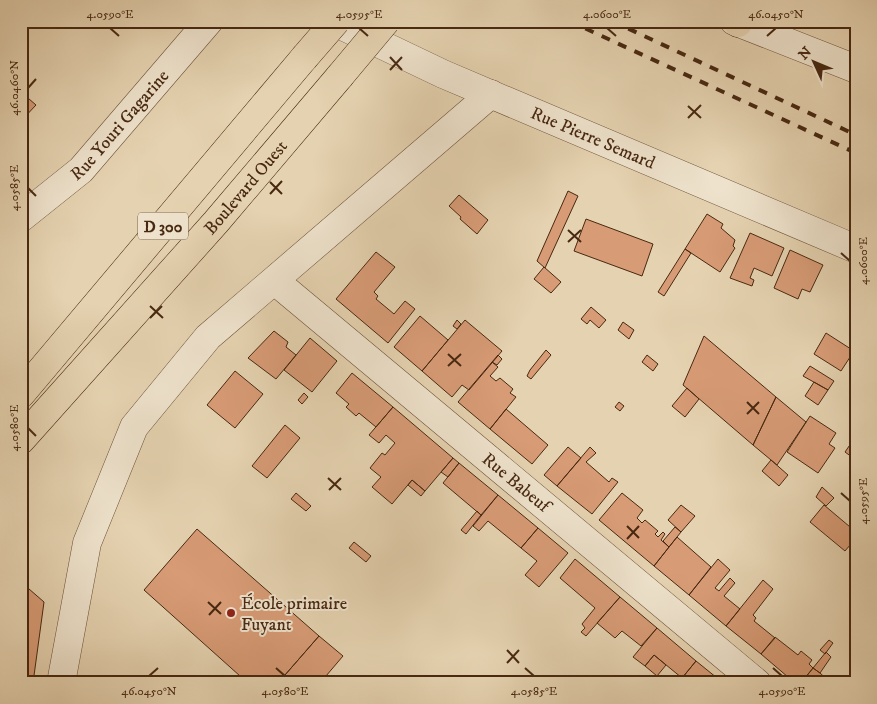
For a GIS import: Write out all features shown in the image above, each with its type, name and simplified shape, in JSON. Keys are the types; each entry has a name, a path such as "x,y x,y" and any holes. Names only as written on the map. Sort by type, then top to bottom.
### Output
{"main road":[{"name":"Boulevard Ouest","path":"21,394 334,21"},
{"name":"Boulevard Ouest","path":"21,440 216,222 386,21"},
{"path":"21,459 216,222"}],"street":[{"name":"Rue Youri Gagarine","path":"21,218 81,170 130,116 209,21"},
{"name":"Rue Pierre Semard","path":"334,21 490,94 856,248"},
{"path":"737,22 856,69"},
{"path":"62,683 87,543 134,427 208,337 490,94"},
{"name":"Rue Babeuf","path":"275,281 756,683"}],"building":[{"path":"21,92 36,105 21,121"},
{"path":"568,191 578,196 545,268 537,261"},
{"path":"459,195 488,220 477,234 449,206"},
{"path":"707,214 723,224 721,228 735,240 733,246 735,248 720,272 685,249"},
{"path":"586,219 653,244 642,276 574,251"},
{"path":"750,233 784,248 772,276 754,268 750,278 754,280 752,286 730,278"},
{"path":"685,249 691,253 664,296 658,292"},
{"path":"790,250 823,265 810,292 802,289 798,299 774,288"},
{"path":"376,252 395,267 374,292 378,296 376,299 394,314 405,301 415,309 388,343 336,299"},
{"path":"544,267 561,282 551,293 534,279"},
{"path":"591,307 606,320 599,328 590,320 587,324 581,319"},
{"path":"420,316 448,340 422,371 394,347"},
{"path":"457,320 461,324 457,329 453,326"},
{"path":"465,320 502,351 469,390 462,385 452,397 422,371"},
{"path":"623,322 634,330 629,339 618,330"},
{"path":"274,331 288,342 286,347 296,355 276,379 248,358"},
{"path":"826,333 854,351 841,371 814,354"},
{"path":"704,336 776,397 753,445 683,385"},
{"path":"310,338 337,361 312,392 284,370"},
{"path":"546,350 551,355 531,379 527,376 530,370"},
{"path":"498,355 502,359 497,365 492,362"},
{"path":"647,355 658,364 653,371 642,362"},
{"path":"492,362 498,367 490,376 496,381 500,378 513,389 510,393 516,397 490,429 458,402"},
{"path":"810,366 834,381 828,390 803,376"},
{"path":"235,371 263,394 235,428 207,405"},
{"path":"352,373 393,407 376,427 359,413 356,416 346,407 349,404 336,393"},
{"path":"814,382 828,390 818,405 805,396"},
{"path":"687,388 699,399 685,417 672,406"},
{"path":"304,393 308,397 302,404 298,400"},
{"path":"776,397 806,422 777,465 753,445"},
{"path":"619,402 624,406 620,411 615,407"},
{"path":"393,407 453,458 425,491 412,480 392,504 372,487 381,477 370,468 382,453 385,455 395,443 386,435 379,443 369,435"},
{"path":"506,409 548,445 532,464 490,429"},
{"path":"810,416 836,433 829,444 835,448 818,473 787,452"},
{"path":"285,425 300,438 267,478 252,466"},
{"path":"856,436 856,460 845,452"},
{"path":"568,447 581,458 557,486 544,475"},
{"path":"590,447 596,453 586,462 609,482 612,478 618,482 592,514 557,486"},
{"path":"453,458 459,463 448,477 441,472"},
{"path":"771,460 788,475 779,486 762,471"},
{"path":"459,463 498,495 481,515 443,483"},
{"path":"412,480 425,491 421,496 408,485"},
{"path":"822,487 834,498 826,506 816,497"},
{"path":"296,493 311,506 306,511 291,499"},
{"path":"622,493 643,510 637,518 642,523 645,520 658,531 655,534 658,537 663,532 665,534 661,540 669,547 654,566 599,520"},
{"path":"498,495 538,528 521,548 488,521 479,531 473,526"},
{"path":"681,505 695,516 681,532 668,520"},
{"path":"824,505 856,532 856,538 845,551 810,522"},
{"path":"477,511 481,515 466,534 461,530"},
{"path":"675,527 681,532 669,547 663,541"},
{"path":"538,528 568,553 539,587 525,575 537,561 521,548"},
{"name":"École primaire Fuyant","path":"197,529 319,636 278,683 234,683 240,676 144,590"},
{"path":"677,537 711,567 689,595 654,566"},
{"path":"354,542 371,556 366,562 349,548"},
{"path":"575,559 620,597 586,636 581,632 585,628 582,624 595,608 560,578"},
{"path":"718,559 730,570 715,588 719,591 730,578 735,583 724,596 740,609 726,626 689,595"},
{"path":"763,580 773,589 753,615 756,618 754,621 775,638 761,654 726,626"},
{"path":"21,582 44,602 33,683 21,683"},
{"path":"620,597 657,628 641,646 622,631 615,638 597,623"},
{"path":"657,628 696,661 682,678 654,655 645,666 633,657"},
{"path":"319,636 343,656 320,683 278,683"},
{"path":"775,637 798,655 801,651 812,660 809,664 813,668 801,683 795,683 761,654"},
{"path":"829,640 833,643 825,654 820,650"},
{"path":"826,652 831,657 820,673 813,668"},
{"path":"654,655 666,665 657,676 645,666"},
{"path":"696,661 722,682 678,683"},
{"path":"813,668 820,673 831,683 801,683"}],"railway":[{"path":"569,21 856,153"},
{"path":"612,21 856,135"}],"place":[{"name":"École primaire Fuyant","path":"231,613"}]}
